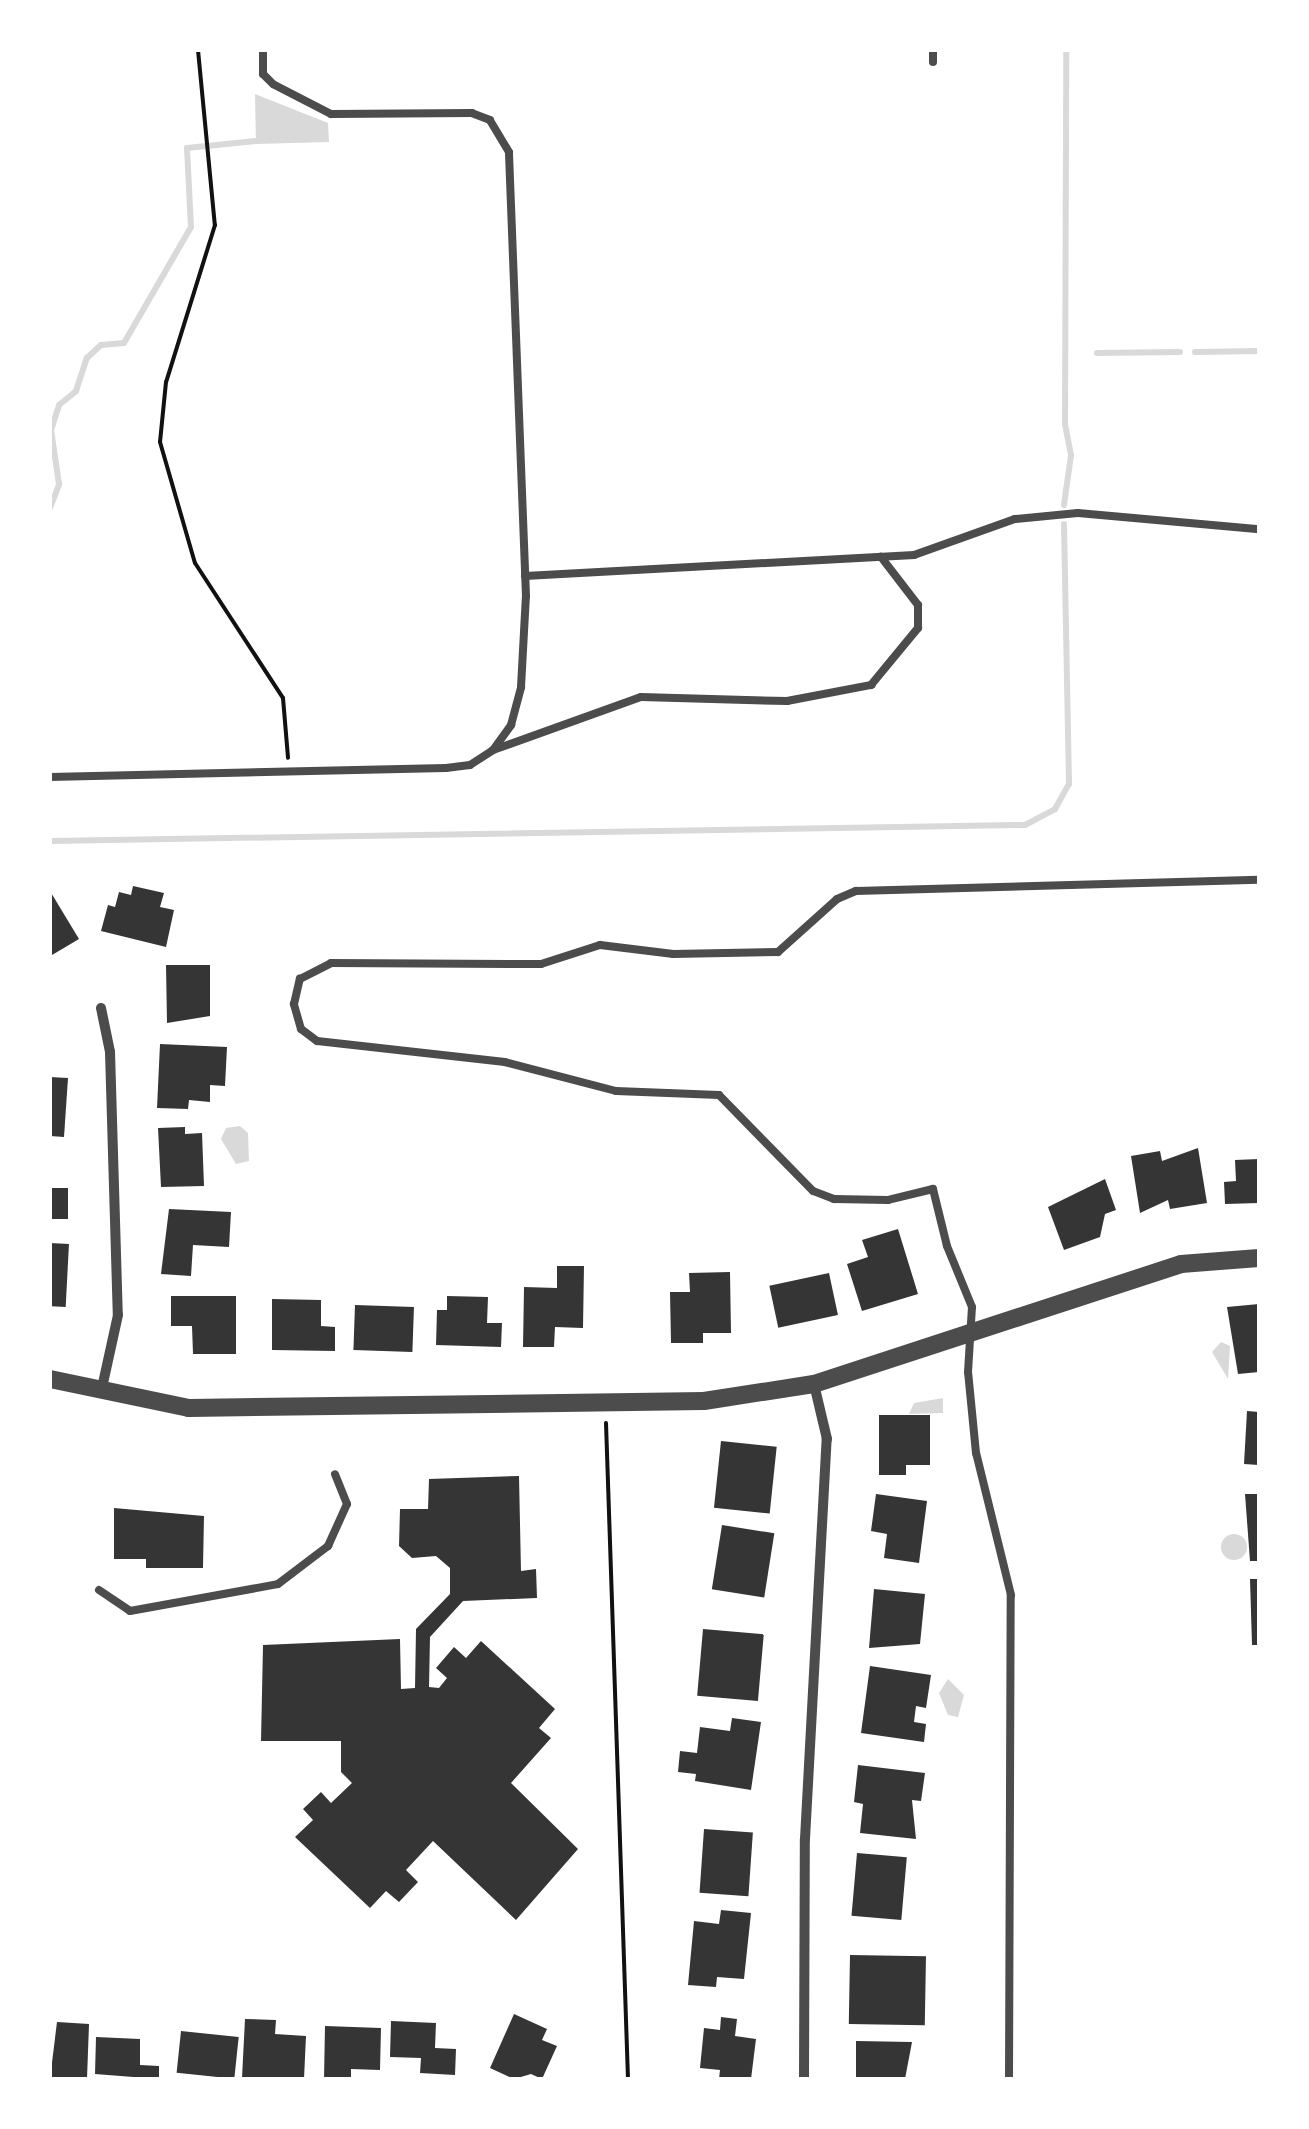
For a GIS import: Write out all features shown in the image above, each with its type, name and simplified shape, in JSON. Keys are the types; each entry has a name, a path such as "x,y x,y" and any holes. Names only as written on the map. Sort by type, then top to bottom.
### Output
{"street":[{"path":"101,1008 110,1052 118,1315 101,1393"},
{"path":"50,1379 101,1393 189,1408 704,1401 814,1384 970,1338 1182,1264 1259,1258"},
{"path":"804,2079 805,1839 827,1440 814,1384"}],"lane":[{"path":"263,50 264,74 274,84 331,114 472,113 502,133 513,172 525,576 520,687 511,725 493,750"},
{"path":"932,50 934,62"},
{"path":"525,576 914,555 1015,519 1078,513 1259,528"},
{"path":"50,776 446,768 470,765 493,750 641,697 788,701 871,686 918,628 918,605 882,556"},
{"path":"1009,2079 1011,1595 976,1453 972,1306 933,1189 888,1200 834,1199 812,1191 719,1095 616,1091 504,1062 317,1042 301,1028 294,1004 300,979 331,962 540,964 600,945 778,952 836,899 856,891 1259,880"},
{"path":"99,1590 130,1610 278,1584 328,1546 348,1504 335,1474"}],"path":[{"path":"198,50 214,226 166,382 160,442 195,562 283,698 291,733 286,772"},
{"path":"605,1403 628,2079"}],"shaded area":[{"path":"255,94 328,123 329,142 256,144"},
{"path":"240,1126 248,1133 249,1161 236,1164 221,1139 226,1128"},
{"path":"1221,1342 1230,1346 1228,1379 1212,1352"},
{"path":"943,1398 943,1413 909,1414 914,1403"},
{"path":"1234,1534 1243,1538 1247,1547 1243,1556 1234,1560 1225,1556 1221,1547 1225,1538"},
{"path":"948,1679 964,1695 958,1717 948,1715 939,1693"}],"building":[{"path":"133,886 164,893 160,907 174,910 166,947 101,931 108,905 115,907 119,892 131,895"},
{"path":"50,891 79,939 52,955 50,952"},
{"path":"166,965 210,965 210,1016 167,1023"},
{"path":"160,1044 227,1047 225,1086 210,1085 210,1102 189,1100 188,1109 157,1108"},
{"path":"50,1077 68,1078 64,1137 50,1136"},
{"path":"185,1127 185,1134 202,1133 204,1186 161,1187 158,1128"},
{"path":"1198,1148 1207,1203 1170,1209 1168,1200 1140,1213 1131,1156 1160,1151 1162,1161"},
{"path":"1259,1159 1259,1203 1225,1204 1224,1182 1236,1181 1235,1160"},
{"path":"1105,1179 1116,1210 1105,1214 1100,1237 1064,1250 1048,1207"},
{"path":"50,1188 68,1188 68,1219 50,1219"},
{"path":"169,1209 231,1212 229,1247 193,1245 191,1276 161,1274"},
{"path":"898,1229 918,1294 862,1311 847,1264 868,1257 862,1240"},
{"path":"50,1243 69,1244 66,1307 50,1306"},
{"path":"557,1266 584,1266 583,1328 555,1327 554,1347 523,1347 524,1287 557,1288"},
{"path":"730,1272 731,1333 703,1333 703,1343 671,1343 670,1292 690,1292 689,1273"},
{"path":"829,1273 838,1315 778,1328 769,1286"},
{"path":"171,1296 236,1296 236,1354 193,1354 192,1326 171,1326"},
{"path":"447,1296 488,1297 487,1323 502,1323 501,1347 436,1345 437,1310 447,1310"},
{"path":"272,1299 321,1300 321,1326 335,1327 335,1351 272,1350"},
{"path":"1259,1304 1259,1372 1238,1374 1227,1307"},
{"path":"355,1305 414,1307 412,1352 353,1350"},
{"path":"1247,1411 1259,1412 1259,1465 1244,1464"},
{"path":"879,1415 930,1415 930,1465 906,1465 906,1475 879,1475"},
{"path":"721,1441 777,1447 770,1513 714,1508"},
{"path":"519,1476 521,1571 536,1569 537,1598 463,1601 430,1637 429,1687 439,1688 447,1678 436,1668 454,1647 466,1658 481,1641 555,1709 539,1728 551,1738 511,1783 578,1849 516,1920 433,1841 406,1870 418,1882 399,1902 386,1891 370,1908 295,1837 313,1820 303,1809 321,1792 331,1803 352,1783 341,1772 341,1741 261,1741 263,1645 400,1639 401,1689 415,1688 416,1629 450,1594 450,1568 436,1556 412,1558 399,1546 400,1509 428,1509 429,1479"},
{"path":"876,1494 927,1501 919,1563 884,1558 887,1534 871,1531"},
{"path":"1245,1494 1259,1494 1259,1561 1250,1561"},
{"path":"114,1508 204,1516 203,1568 146,1568 146,1559 114,1559"},
{"path":"722,1525 774,1533 764,1597 712,1589"},
{"path":"1250,1579 1259,1579 1259,1645 1252,1645"},
{"path":"874,1589 925,1594 920,1644 869,1648"},
{"path":"703,1629 764,1634 758,1701 697,1696"},
{"path":"870,1666 931,1675 926,1708 916,1706 914,1722 926,1724 924,1742 861,1733"},
{"path":"732,1718 761,1722 751,1790 695,1781 696,1774 678,1772 680,1751 697,1753 700,1727 730,1731"},
{"path":"858,1765 925,1773 921,1801 912,1800 916,1839 860,1833 863,1804 854,1802"},
{"path":"704,1829 753,1832 748,1896 700,1893"},
{"path":"857,1853 907,1857 901,1920 852,1916"},
{"path":"721,1910 751,1913 744,1979 717,1977 716,1987 688,1985 694,1921 719,1924"},
{"path":"850,1955 926,1956 925,2025 849,2024"},
{"path":"514,2014 547,2029 542,2040 557,2046 542,2079 531,2074 514,2079 490,2068"},
{"path":"721,2017 737,2019 735,2036 756,2039 751,2079 719,2079 720,2070 700,2068 704,2028 720,2030"},
{"path":"245,2019 276,2020 275,2034 306,2036 304,2079 242,2078"},
{"path":"391,2021 436,2023 435,2048 456,2049 455,2075 420,2073 421,2058 390,2057"},
{"path":"57,2022 89,2024 87,2079 50,2079"},
{"path":"325,2026 381,2028 380,2070 351,2069 351,2079 324,2079"},
{"path":"181,2031 239,2037 234,2079 177,2073"},
{"path":"96,2037 140,2039 140,2065 159,2066 159,2079 95,2074"},
{"path":"856,2041 912,2042 905,2079 856,2079"}],"waterway":[{"path":"1064,505 1071,455 1065,424 1066,50"},
{"path":"50,508 59,484 51,430 59,405 76,391 87,358 101,345 124,343 191,227 187,148 256,141"},
{"path":"1195,352 1259,351"},
{"path":"1097,353 1180,352"},
{"path":"50,841 1025,825 1055,809 1069,784 1064,524"}]}
